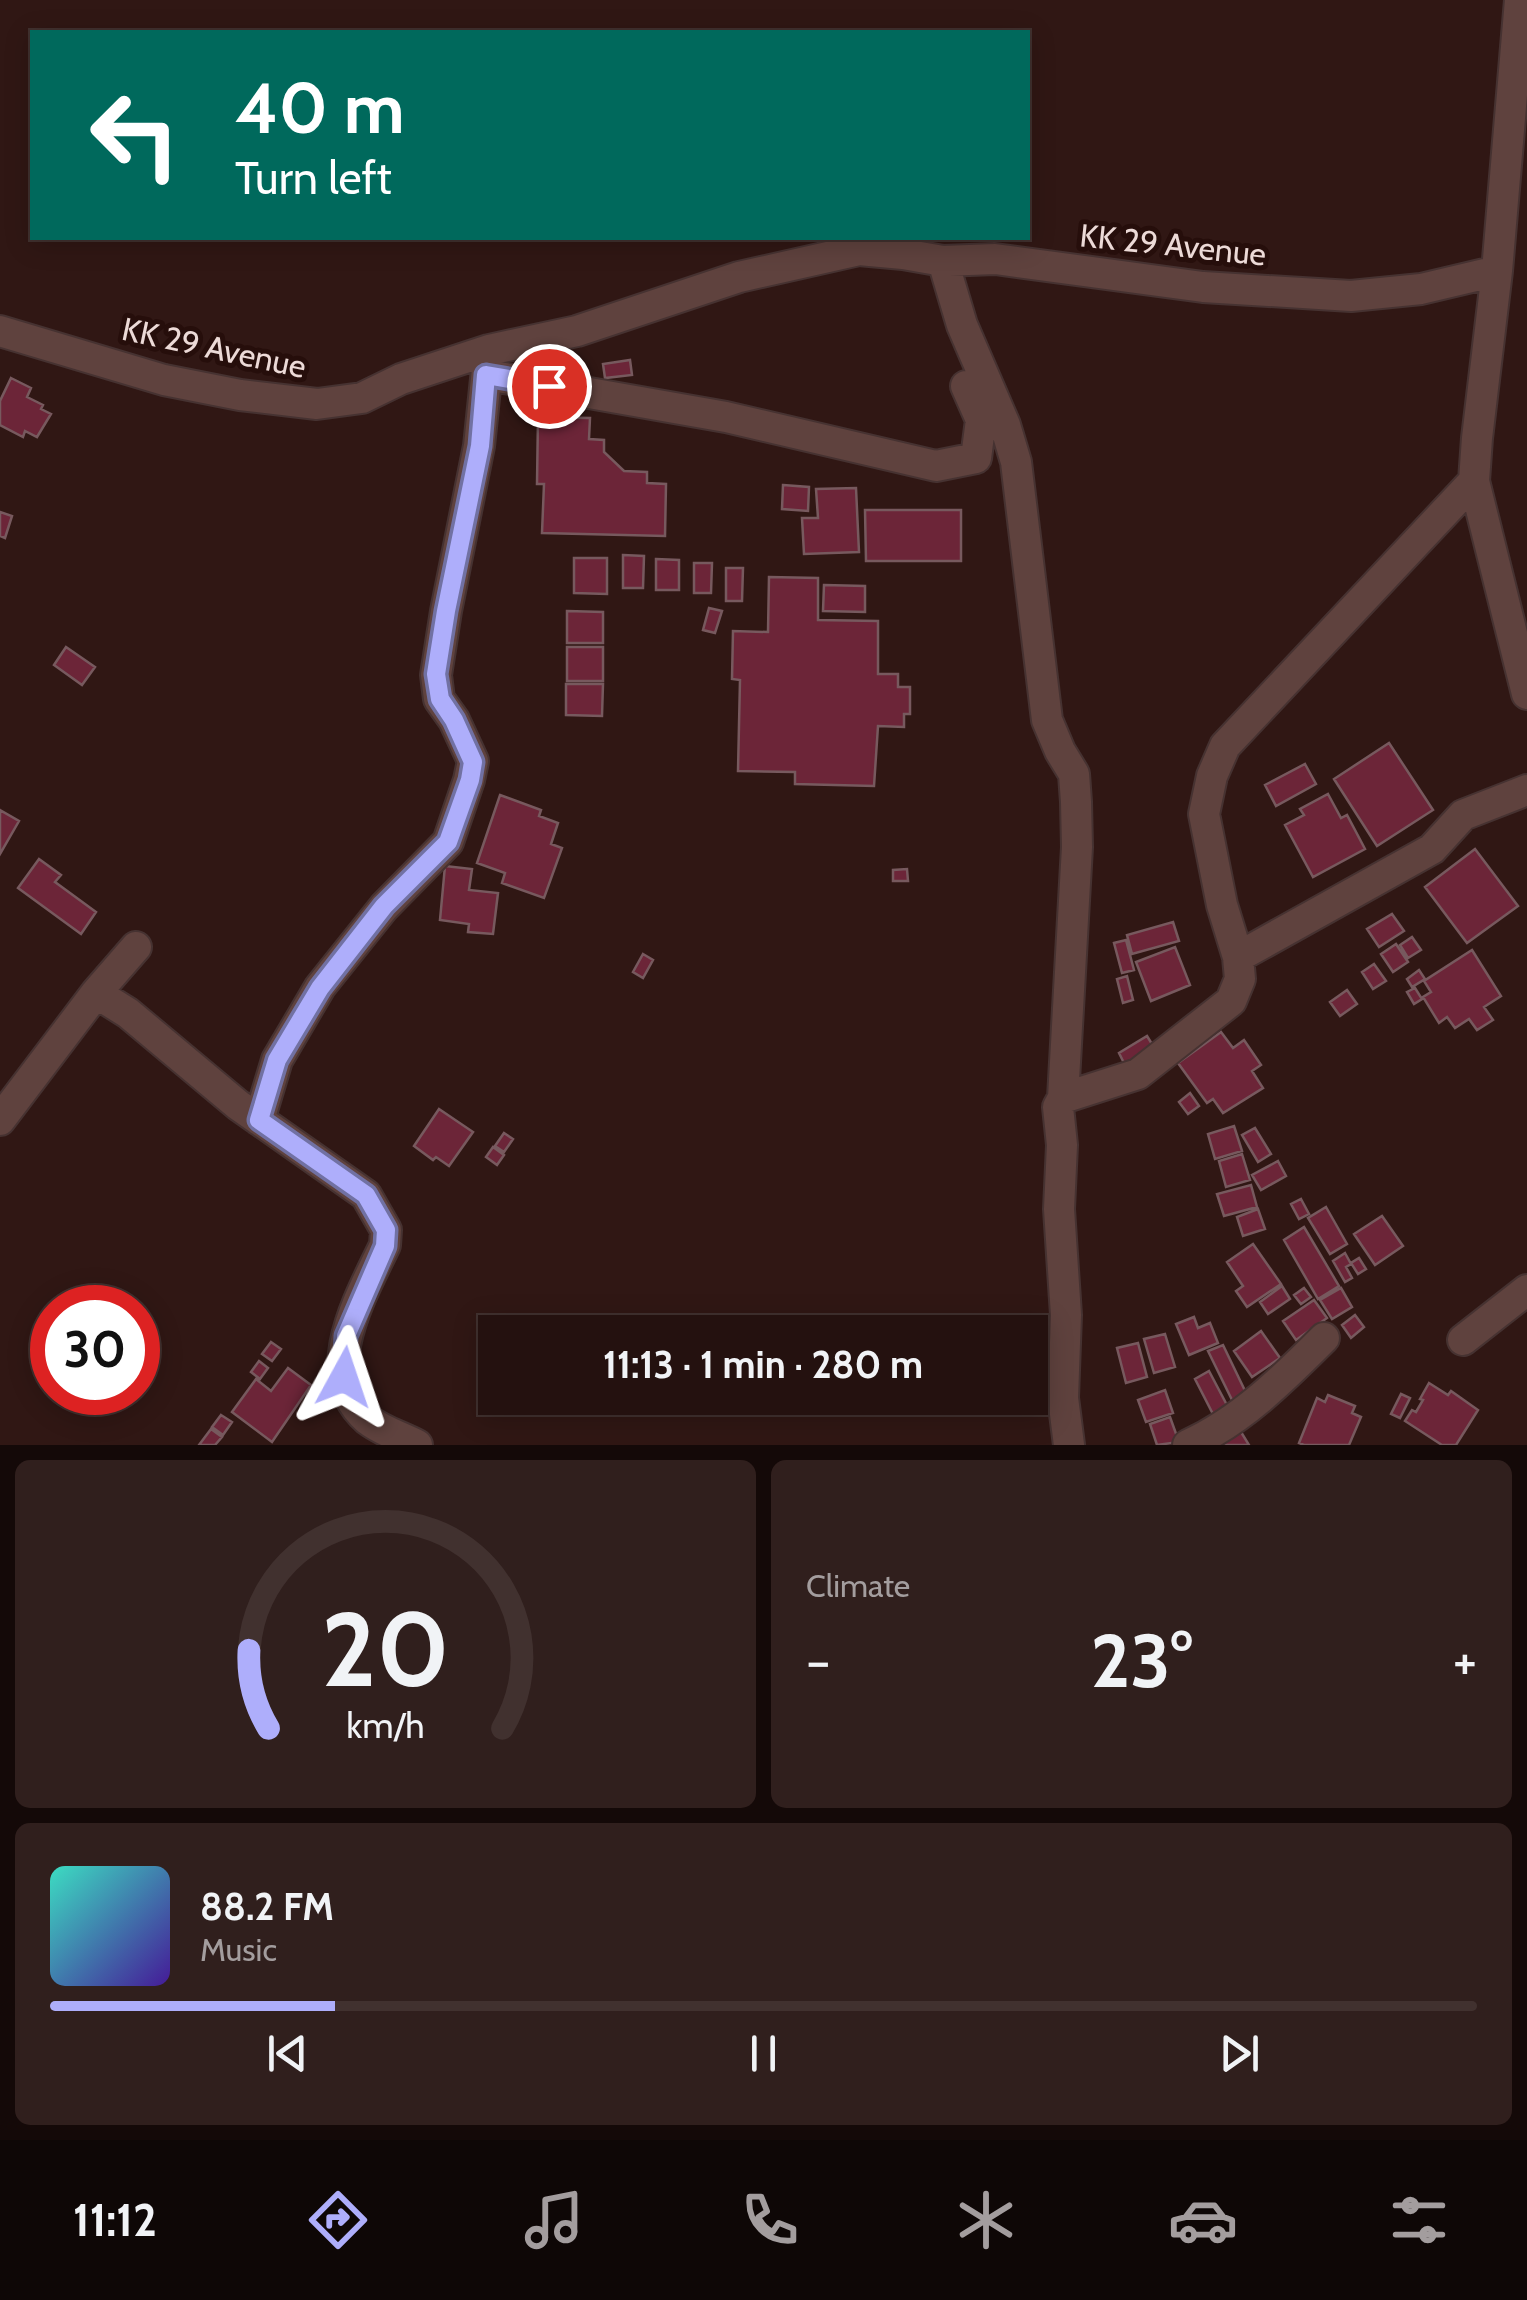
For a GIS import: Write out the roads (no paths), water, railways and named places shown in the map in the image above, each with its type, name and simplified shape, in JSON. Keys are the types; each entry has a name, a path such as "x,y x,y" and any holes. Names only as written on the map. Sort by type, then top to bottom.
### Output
{"street":[{"path":"1520,0 1474,481 1527,694"},
{"name":"KK 29 Avenue","path":"0,332 164,380 240,395 317,404 362,398 401,379 488,363 739,277 859,250 931,259 995,259 1203,287 1351,296 1420,289 1497,271"},
{"path":"259,1120 277,1060 320,988 384,906 448,842 470,780 473,762 440,699 436,674 480,446 488,363 936,466 976,458 981,420 947,341 931,259"},
{"path":"931,259 1005,424 1016,462 1048,720 1074,774 1076,847 1062,1098 1058,1106 1066,1315 1063,1398 1069,1445"},
{"path":"1062,1098 1138,1074 1231,1000 1240,979 1238,956 1222,905 1204,814 1212,776 1225,746 1474,481"},
{"path":"1238,956 1432,849 1463,815 1527,790"},
{"path":"0,1120 136,947"},
{"path":"96,994 128,1013 238,1105 366,1195 386,1230 385,1246 346,1336 344,1377 350,1397 372,1422 417,1445"},
{"path":"1462,1340 1527,1290"},
{"path":"1188,1445 1272,1389 1324,1338"}]}
